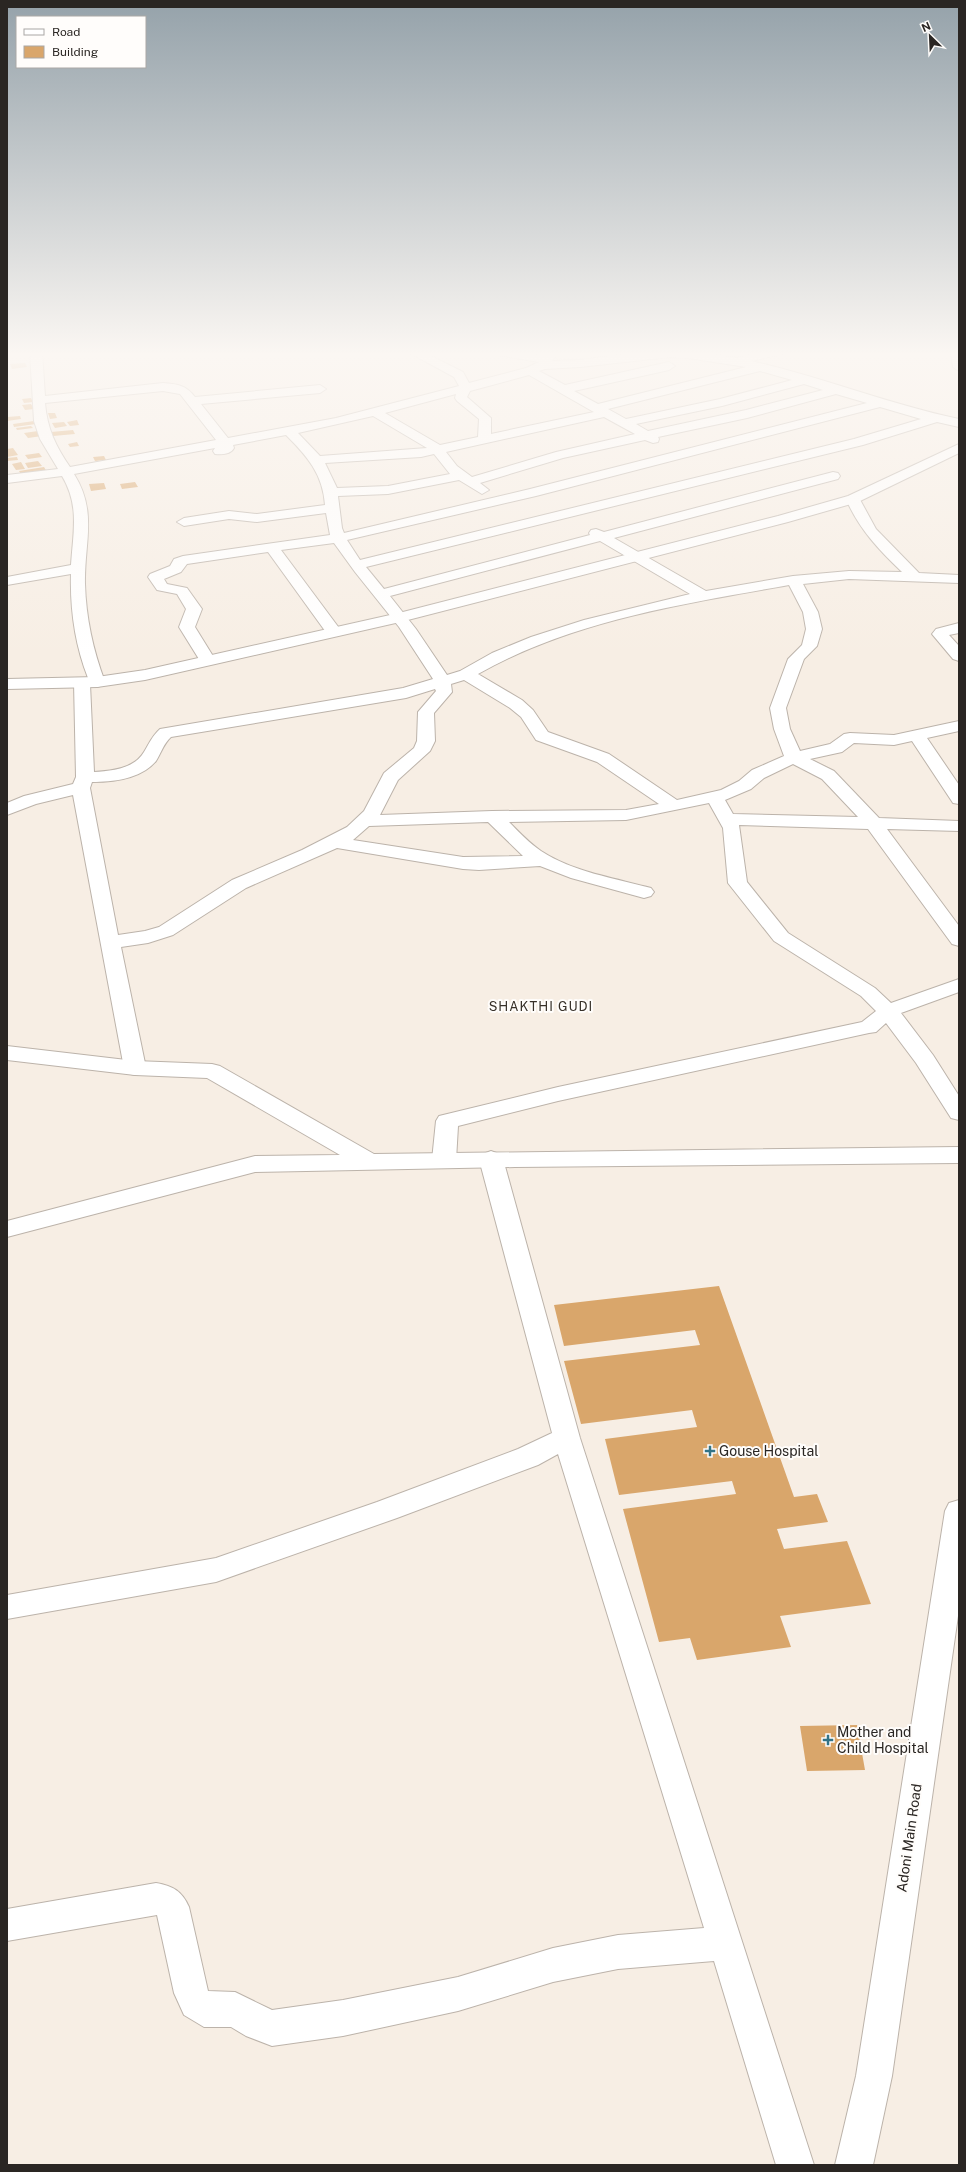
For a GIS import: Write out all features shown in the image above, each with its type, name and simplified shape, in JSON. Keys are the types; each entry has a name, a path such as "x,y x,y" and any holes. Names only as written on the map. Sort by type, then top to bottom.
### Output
{"street":[{"path":"53,453 69,477 80,499 84,527 78,568 82,637 88,659 90,682 83,783 110,942 135,1068"},
{"path":"7,486 128,468 208,453"},
{"path":"110,942 148,937 166,931 239,884 335,842 354,831 372,813 390,777 421,751 426,741 426,712 444,692 443,682 400,617 357,565 339,538 332,508 331,492 326,477 317,460 311,453"},
{"path":"317,460 395,456 414,453"},
{"path":"440,453 452,469 464,479 498,501"},
{"path":"331,492 382,491 464,479 575,453"},
{"path":"677,453 755,497"},
{"path":"208,661 187,627 187,623 194,613 194,609 182,591 162,587 155,577 176,569 178,562 189,558 339,538 531,493 686,453"},
{"path":"357,565 565,515 716,475 809,453"},
{"path":"7,684 90,682 144,675 400,617 783,519 853,498 898,479 948,453"},
{"path":"497,472 565,515 638,556 704,596"},
{"path":"381,594 833,476"},
{"path":"7,479 69,477"},
{"path":"853,498 859,515 866,527 879,542 914,576"},
{"path":"184,522 230,515 257,518 332,508"},
{"path":"272,548 334,632"},
{"path":"7,582 78,568"},
{"path":"7,810 35,798 83,783 119,775 136,768 147,760 160,738 166,733 406,692 466,674 498,656 581,625 665,603 793,580 849,575 914,576 959,579"},
{"path":"793,580 806,598 810,608 813,625 810,644 795,660 786,695 778,708 782,729 794,758 828,775 874,824 959,940"},
{"path":"959,628 942,632 940,634 959,656"},
{"path":"466,674 516,704 527,714 542,736 603,758 623,770 674,806"},
{"path":"364,821 492,816 626,815 727,794 745,785 758,774 794,758 836,748 850,738 894,740 959,726"},
{"path":"917,735 959,799"},
{"path":"714,797 732,828 738,883 781,937 868,992 888,1011 925,1060 959,1113"},
{"path":"492,816 525,848 542,860 644,892"},
{"path":"727,819 959,826"},
{"path":"335,842 402,854 434,857 463,863 479,864 542,860"},
{"path":"444,1160 447,1121 558,1094 869,1027 888,1011 959,985"},
{"path":"7,1053 135,1068 212,1071 370,1162"},
{"path":"7,1229 255,1164 491,1159 959,1155"},
{"path":"491,1159 567,1438 795,2165"},
{"path":"7,1607 216,1570 402,1504 528,1457 567,1438"},
{"name":"Adoni Main Road","path":"854,2165 874,2076 957,1529"},
{"path":"7,1925 156,1899 166,1901 172,1907 191,1993 196,2003 204,2009 235,2010 258,2024 272,2028 343,2018 458,1994 553,1965 618,1952 726,1942"}],"building":[{"path":"7,453 17,453 18,455 7,457"},
{"path":"39,453 42,457 28,459 25,455"},
{"path":"104,456 106,460 95,461 93,457"},
{"path":"17,457 18,460 7,461 7,458"},
{"path":"38,461 42,466 28,468 25,463"},
{"path":"21,462 25,469 16,470 12,464"},
{"path":"44,467 47,472 22,476 19,471"},
{"path":"135,482 138,487 122,489 120,484"},
{"path":"104,483 106,489 91,491 89,484"},
{"path":"719,1286 794,1497 817,1494 828,1522 777,1529 784,1549 847,1541 871,1604 780,1616 791,1647 697,1660 690,1638 659,1642 623,1509 736,1494 732,1481 619,1495 605,1439 697,1427 692,1410 581,1424 564,1361 700,1345 695,1330 564,1346 554,1305"},
{"path":"857,1725 865,1770 807,1771 800,1726"}],"place":[{"name":"Gouse Hospital","path":"710,1451"},
{"name":"Mother and Child Hospital","path":"828,1740"}],"district":[{"name":"SHAKTHI GUDI","path":"541,1006"}]}
